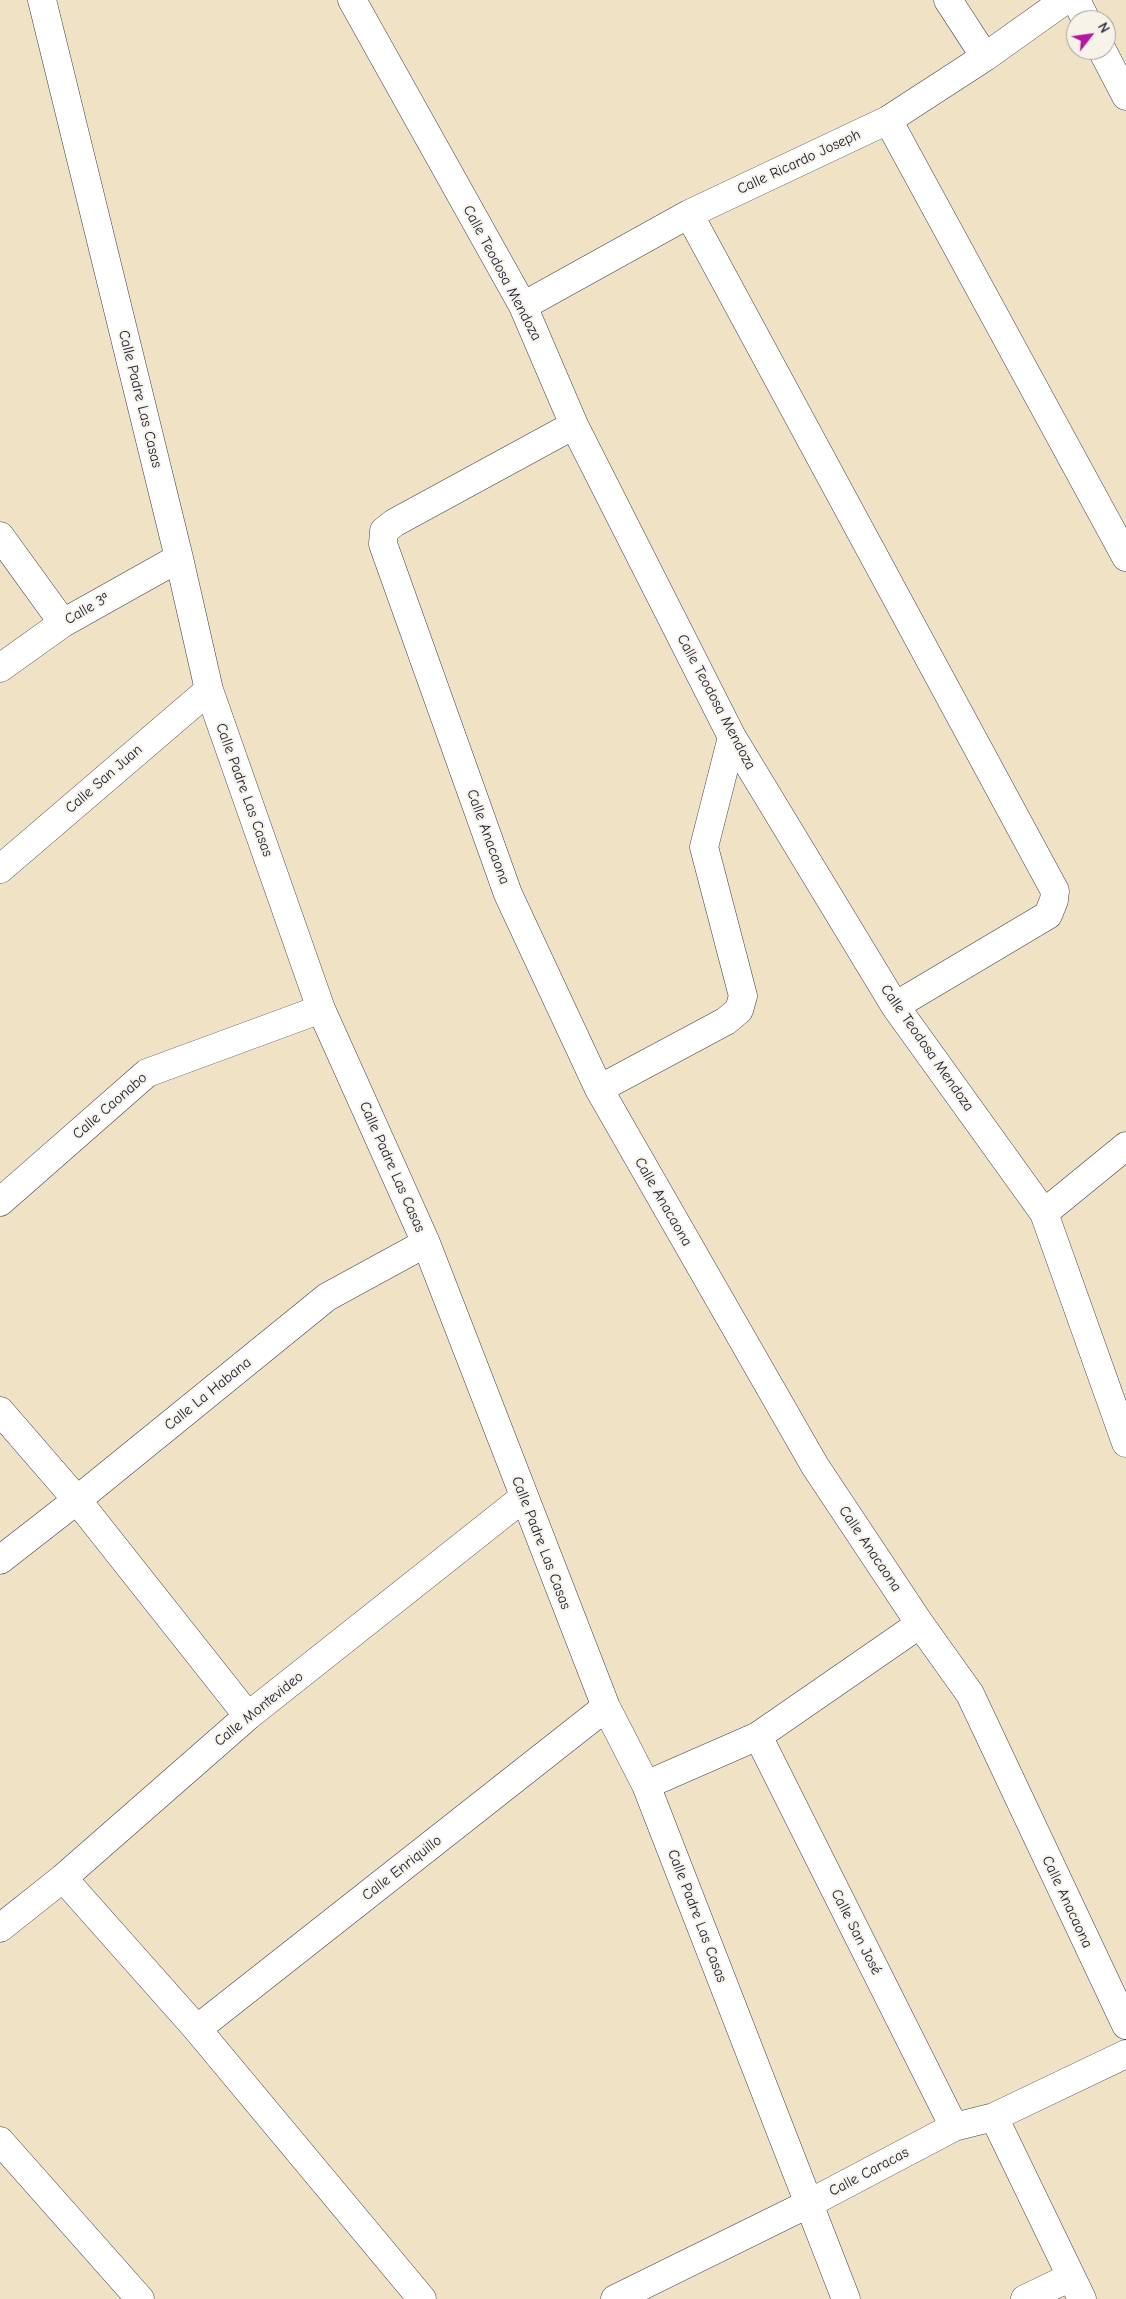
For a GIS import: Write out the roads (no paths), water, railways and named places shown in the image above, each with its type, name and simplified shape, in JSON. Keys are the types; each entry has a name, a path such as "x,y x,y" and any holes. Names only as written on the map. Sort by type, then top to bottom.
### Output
{"street":[{"name":"Calle Padre Las Casas","path":"42,0 179,558 209,690 322,1009 426,1243 523,1498 606,1707 646,1785 846,2299"},
{"name":"Calle Teodosa Mendoza","path":"352,0 523,306 574,425 732,738 895,1006 1044,1214 1126,1444"},
{"path":"948,0 985,57"},
{"name":"Calle Ricardo Joseph","path":"523,306 688,214 888,120 985,57 1065,0"},
{"path":"1107,60 1126,96"},
{"path":"888,120 1126,557"},
{"path":"688,214 1055,891 1054,900 1048,915 895,1006"},
{"name":"Calle Anacaona","path":"574,425 394,524 384,532 383,544 508,894 599,1089 816,1466 920,1624 970,1694 1126,2025"},
{"path":"0,536 63,623"},
{"name":"Calle 3ª","path":"0,668 63,623 179,558"},
{"name":"Calle San Juan","path":"0,869 209,690"},
{"path":"599,1089 726,1021 739,1010 743,996 704,846 732,738"},
{"name":"Calle Caonabo","path":"0,1202 147,1073 322,1009"},
{"path":"1044,1214 1126,1146"},
{"name":"Calle La Habana","path":"0,1560 77,1500 327,1297 426,1243"},
{"path":"0,1411 77,1500 248,1716"},
{"name":"Calle Montevideo","path":"0,1928 63,1878 248,1716 523,1498"},
{"path":"646,1785 758,1736 920,1624"},
{"name":"Calle Enriquillo","path":"197,2029 606,1707"},
{"name":"Calle San José","path":"758,1736 954,2127"},
{"path":"63,1878 197,2029 422,2299"},
{"name":"Calle Caracas","path":"615,2299 808,2204 954,2127 994,2117 1126,2054"},
{"path":"994,2117 1077,2288 1025,2299"},
{"path":"0,2142 140,2299"}]}
